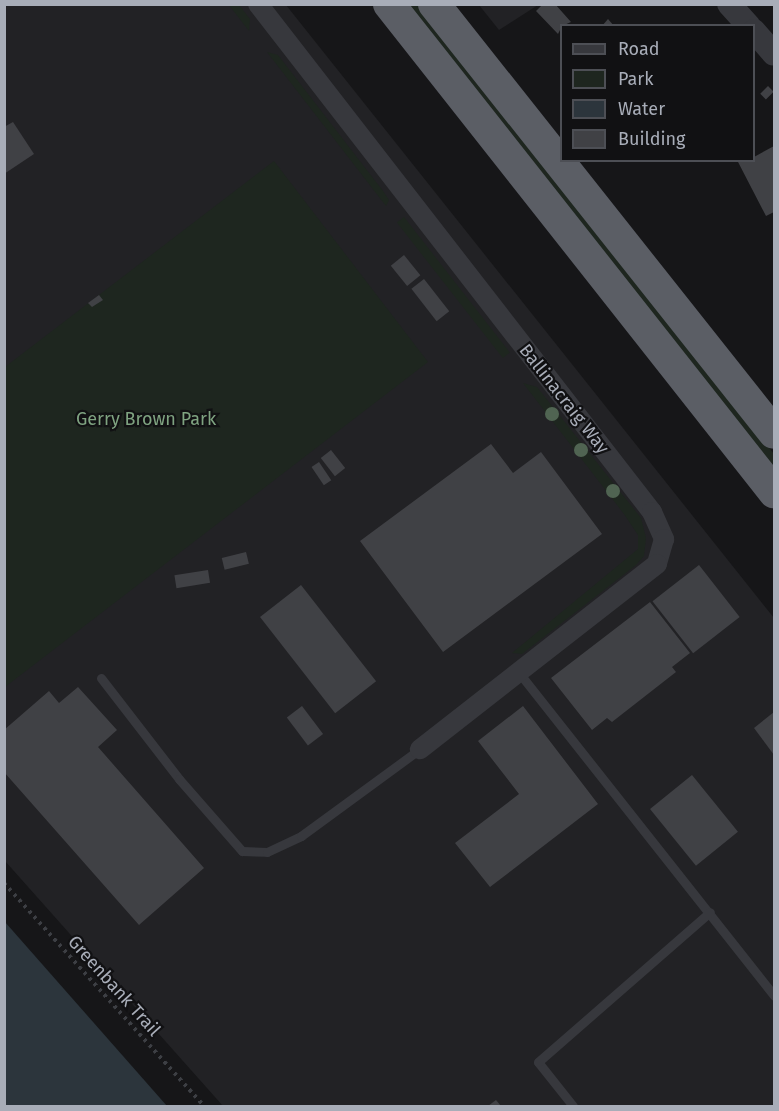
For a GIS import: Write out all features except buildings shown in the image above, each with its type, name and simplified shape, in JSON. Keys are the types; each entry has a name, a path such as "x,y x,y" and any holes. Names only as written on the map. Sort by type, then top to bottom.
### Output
{"highway":[{"path":"389,4 774,492"},
{"path":"435,4 774,433"}],"street":[{"name":"Ballinacraig Way","path":"258,4 660,527 664,539 657,564 420,749"},
{"path":"732,5 747,24"},
{"path":"755,33 774,54"}],"lane":[{"path":"519,674 710,912 774,996"},
{"path":"101,678 179,779 242,851 267,852 301,837 420,749"},
{"path":"573,1107 538,1062 710,912"}],"path":[{"name":"Greenbank Trail","path":"4,883 204,1107"}],"shaded area":[{"path":"4,5 286,5 774,618 774,1106 223,1106 5,861"},
{"path":"479,5 538,5 499,30"}],"green space":[{"path":"229,5 239,5 250,19 249,31"},
{"path":"400,5 423,5 774,454 774,478"},
{"path":"267,52 278,55 383,191 389,200 386,206"},
{"name":"Gerry Brown Park","path":"274,161 428,362 5,687 5,367"},
{"path":"404,217 510,353 503,358 397,223"},
{"path":"523,383 537,387 641,518 646,538 644,556 636,565 522,654 512,653 638,549 638,535 624,514"}],"water":[{"path":"5,922 167,1106 5,1106"}]}
